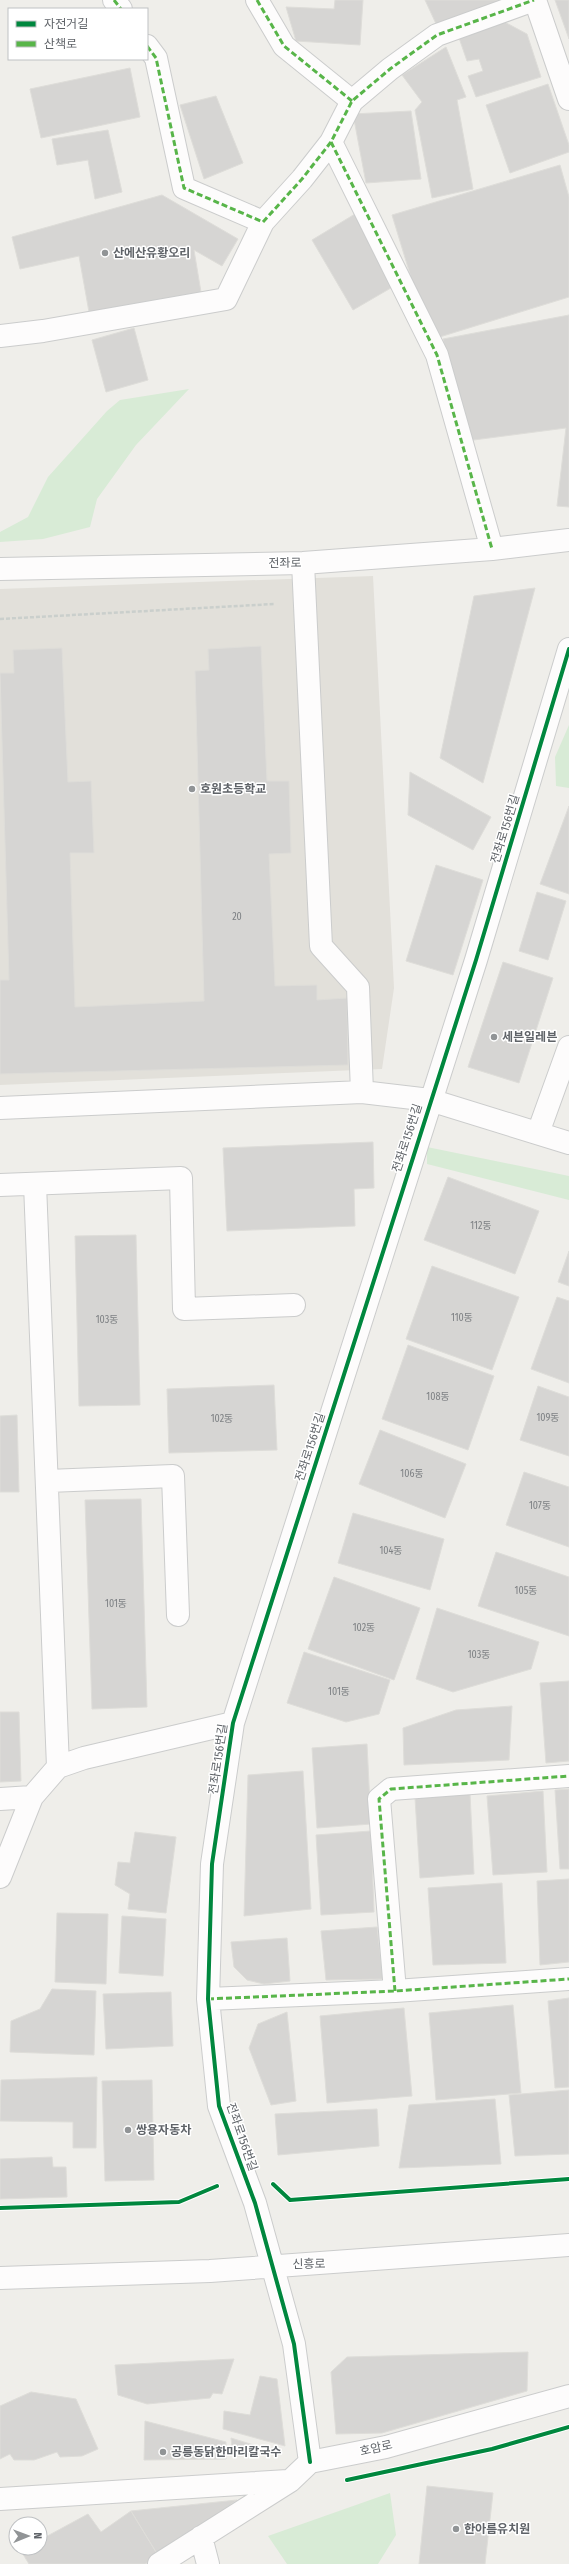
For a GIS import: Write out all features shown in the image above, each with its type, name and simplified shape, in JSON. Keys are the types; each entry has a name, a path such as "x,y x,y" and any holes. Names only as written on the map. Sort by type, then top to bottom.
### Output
{"street":[{"path":"114,0 120,8"},
{"path":"256,0 284,46 352,101"},
{"path":"0,336 43,331 226,298 263,222 302,179 331,142 352,101 437,35 534,0 569,99"},
{"path":"148,47 156,58 184,188 263,222"},
{"path":"331,142 437,355 492,550"},
{"name":"전좌로","path":"0,569 303,563 492,550 569,540"},
{"path":"303,563 321,946 358,987 362,1092"},
{"name":"전좌로156번길","path":"310,2462 294,2344 255,2203 219,2106 208,1998 212,1864 233,1723 430,1100 476,960 569,649"},
{"path":"538,1133 569,1046"},
{"path":"0,1108 362,1092 430,1100 569,1142"},
{"path":"0,1185 182,1178 184,1309 294,1305"},
{"path":"35,1184 48,1481 58,1767"},
{"path":"48,1481 173,1476 178,1615"},
{"path":"0,1877 32,1797 58,1767 84,1758 233,1723"},
{"path":"395,1991 379,1799 391,1790 569,1776"},
{"path":"0,1799 32,1797"},
{"path":"208,1998 395,1991 569,1979"},
{"name":"신흥로","path":"0,2278 210,2271 272,2264 338,2263 569,2245"},
{"name":"호암로","path":"310,2462 386,2447 569,2396"},
{"path":"159,2564 290,2481 310,2462"},
{"path":"0,2500 290,2481"},
{"path":"201,2537 208,2564"}],"path":[{"path":"0,619 304,602"}],"shaded area":[{"name":"호원초등학교","path":"373,576 394,988 382,1069 0,1085 0,589"}],"green space":[{"path":"189,389 136,445 97,499 90,527 43,539 0,542 0,532 28,517 48,477 107,411 120,400"},
{"path":"569,725 569,788 556,786 555,757"},
{"path":"427,1147 569,1176 569,1200 427,1164"},
{"path":"390,2493 396,2535 378,2564 287,2564 268,2536"}],"building":[{"path":"335,0 363,0 360,45 296,41 286,7 334,9"},
{"path":"425,0 498,0 499,3 437,26"},
{"path":"555,0 569,0 569,39"},
{"path":"499,19 527,34 541,77 476,97 468,76 483,71 479,59 467,61 457,32"},
{"path":"446,47 466,97 457,100 473,189 432,198 415,110 422,102 402,75"},
{"path":"130,68 140,117 41,138 30,89"},
{"path":"548,84 569,145 569,152 510,173 486,105"},
{"path":"216,96 243,163 204,179 180,105"},
{"path":"411,111 421,179 366,183 353,114"},
{"path":"108,130 122,192 95,199 88,160 57,165 52,139"},
{"path":"560,165 569,197 569,297 430,340 392,215"},
{"name":"산에산유황오리","path":"162,195 238,239 222,266 194,250 201,292 89,312 79,256 20,269 12,237"},
{"path":"355,214 396,285 353,310 312,240"},
{"path":"569,315 569,507 557,506 566,428 466,441 443,339"},
{"path":"134,328 148,380 106,392 92,340"},
{"path":"535,588 483,783 440,758 474,596"},
{"path":"261,646 267,781 289,781 291,853 269,854 275,986 317,985 317,1000 347,998 348,1065 0,1074 0,980 9,980 0,673 14,673 13,650 62,648 68,782 91,781 94,853 70,853 75,1007 204,1001 195,671 209,670 208,649"},
{"path":"410,772 491,817 473,850 408,815"},
{"path":"569,806 569,894 540,884"},
{"path":"436,865 483,880 453,975 406,961"},
{"path":"537,892 566,901 548,960 519,951"},
{"path":"503,962 553,978 519,1083 468,1067"},
{"path":"373,1142 374,1188 354,1189 355,1226 227,1231 223,1148"},
{"path":"448,1177 539,1211 515,1274 424,1240"},
{"path":"136,1235 140,1405 79,1406 75,1236"},
{"path":"569,1251 569,1286 558,1282"},
{"path":"432,1266 519,1297 492,1370 406,1339"},
{"path":"557,1297 569,1301 569,1383 531,1369"},
{"path":"408,1345 494,1376 468,1450 382,1419"},
{"path":"274,1385 277,1450 169,1453 167,1389"},
{"path":"538,1386 569,1397 569,1456 520,1440"},
{"path":"17,1415 19,1492 0,1492 0,1416"},
{"path":"380,1430 466,1464 445,1518 359,1484"},
{"path":"524,1472 569,1487 569,1547 506,1525"},
{"path":"141,1499 147,1707 92,1709 85,1500"},
{"path":"353,1513 444,1539 430,1590 338,1563"},
{"path":"496,1552 569,1577 569,1636 478,1606"},
{"path":"334,1577 420,1608 394,1680 308,1649"},
{"path":"437,1608 539,1642 531,1669 453,1692 416,1679"},
{"path":"304,1652 390,1680 379,1714 346,1722 287,1703"},
{"path":"569,1681 569,1761 546,1763 540,1683"},
{"path":"512,1706 509,1760 404,1765 403,1728 456,1710"},
{"path":"0,1712 19,1712 21,1781 0,1782"},
{"path":"367,1744 371,1824 317,1828 312,1748"},
{"path":"303,1771 311,1909 244,1916 248,1775"},
{"path":"569,1789 569,1869 560,1869 555,1790"},
{"path":"543,1791 547,1872 493,1875 487,1796"},
{"path":"470,1794 474,1874 420,1878 415,1798"},
{"path":"371,1831 374,1912 321,1915 316,1835"},
{"path":"135,1832 176,1837 166,1913 128,1909 130,1894 115,1885 118,1862 130,1863"},
{"path":"569,1879 569,1962 540,1965 537,1881"},
{"path":"502,1883 506,1963 433,1965 428,1888"},
{"path":"57,1913 108,1914 106,1984 55,1982"},
{"path":"122,1916 166,1919 163,1976 119,1973"},
{"path":"377,1927 383,1979 326,1980 321,1931"},
{"path":"287,1938 290,1981 264,1984 247,1980 234,1967 231,1942"},
{"path":"52,1989 96,1991 94,2055 10,2052 11,2021 40,2009"},
{"path":"171,1992 173,2046 106,2049 103,1994"},
{"path":"569,1998 569,2087 555,2088 548,2001"},
{"path":"513,2005 521,2093 436,2100 429,2013"},
{"path":"404,2008 412,2096 327,2103 320,2016"},
{"path":"287,2012 296,2101 271,2105 249,2048 258,2024"},
{"path":"97,2077 96,2148 73,2148 73,2122 0,2121 1,2080"},
{"name":"쌍용자동차","path":"152,2080 154,2180 105,2181 102,2081"},
{"path":"569,2090 569,2154 515,2156 509,2095"},
{"path":"495,2099 501,2164 399,2168 409,2105"},
{"path":"377,2109 379,2146 278,2155 275,2114"},
{"path":"52,2157 53,2167 66,2167 67,2197 0,2199 0,2159"},
{"path":"528,2352 527,2391 382,2433 336,2434 331,2372 347,2357"},
{"path":"234,2359 222,2394 213,2393 210,2398 147,2404 118,2395 115,2365"},
{"path":"260,2376 277,2379 285,2446 223,2429 224,2411 250,2415"},
{"path":"31,2392 76,2399 98,2449 82,2456 60,2457 57,2452 34,2460 14,2460 10,2454 0,2459 0,2406"},
{"path":"145,2421 226,2442 226,2459 144,2460"},
{"path":"231,2438 257,2446 258,2455 233,2456"},
{"name":"한아름유치원","path":"427,2486 493,2493 485,2564 419,2564"},
{"path":"237,2500 159,2557 131,2511"},
{"path":"131,2511 159,2557 145,2564 29,2564 24,2556 48,2556 48,2536 88,2514 101,2532"}],"marked path":[{"path":"114,0 120,8"},
{"path":"257,0 284,46 352,101"},
{"path":"148,47 156,58 184,188 263,222 302,179 331,142 352,101 390,69 437,35 534,0"},
{"path":"331,142 437,355 492,549"},
{"path":"395,1991 379,1799 391,1789 569,1776"},
{"path":"208,1999 395,1991 569,1979"}],"cycle path":[{"path":"310,2462 294,2344 255,2203 219,2106 208,1999 212,1864 233,1723 476,960 569,649"},
{"path":"273,2184 290,2200 569,2179"},
{"path":"0,2208 179,2202 217,2186"},
{"path":"347,2480 492,2449 569,2427"}],"place":[{"name":"산에산유황오리","path":"105,253"},
{"name":"호원초등학교","path":"192,789"},
{"name":"세븐일레븐","path":"494,1037"},
{"name":"쌍용자동차","path":"128,2130"},
{"name":"공릉동닭한마리칼국수","path":"163,2452"},
{"name":"한아름유치원","path":"456,2529"}]}
